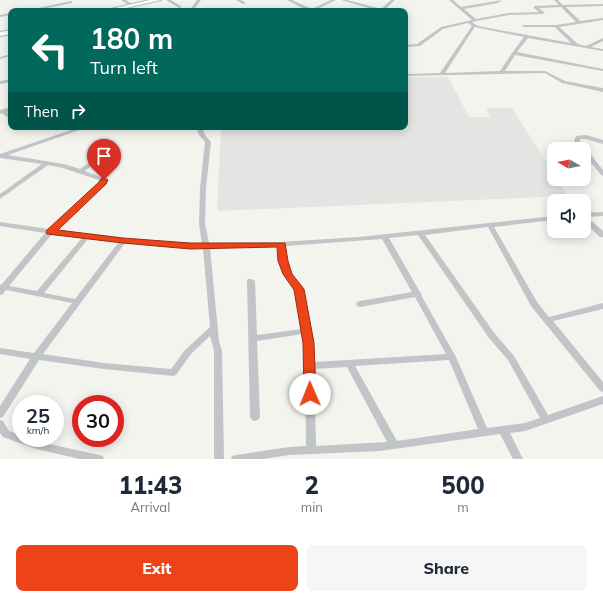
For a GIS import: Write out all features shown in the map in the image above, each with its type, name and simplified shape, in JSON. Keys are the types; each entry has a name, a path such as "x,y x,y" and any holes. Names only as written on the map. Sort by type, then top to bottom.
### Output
{"main road":[{"path":"121,8 158,0"}],"street":[{"path":"123,0 132,6"},
{"path":"168,0 180,7"},
{"path":"238,0 244,3"},
{"path":"289,0 305,8"},
{"path":"317,8 334,0"},
{"path":"344,0 374,8"},
{"path":"383,8 393,0"},
{"path":"451,0 475,23"},
{"path":"460,8 498,2 500,0"},
{"path":"556,0 579,22"},
{"path":"41,8 71,2"},
{"path":"327,3 328,8"},
{"path":"442,74 475,23 514,14 543,13 535,8 603,5"},
{"path":"524,26 556,26 603,19"},
{"path":"408,46 418,45 444,27 469,22 527,36 603,50"},
{"path":"556,26 576,45"},
{"path":"502,73 514,53 527,36"},
{"path":"587,47 603,39"},
{"path":"514,53 603,70"},
{"path":"408,75 550,73 559,81 603,90"},
{"path":"0,156 75,130"},
{"path":"200,130 208,142 203,188 202,224 206,245 215,341 218,351 219,459"},
{"path":"577,142 578,137 603,142"},
{"path":"0,156 47,162 104,180 104,182 50,232 1,289"},
{"path":"591,159 603,174"},
{"path":"80,172 88,166 103,160"},
{"path":"0,197 47,162"},
{"path":"591,215 603,214"},
{"path":"0,224 50,232 190,246 282,245 421,234 547,219"},
{"path":"591,223 603,235"},
{"path":"490,225 534,304 603,388"},
{"path":"421,234 488,330 511,358 546,420"},
{"path":"39,294 87,236"},
{"path":"386,237 452,357 484,433"},
{"path":"0,414 36,357 123,240"},
{"path":"282,245 283,261 288,274 299,289 309,343 310,450"},
{"path":"252,281 255,417"},
{"path":"1,289 39,294 78,302"},
{"path":"360,304 418,294"},
{"path":"546,320 603,306"},
{"path":"0,351 104,366 173,373 188,352 214,328"},
{"path":"254,338 306,331"},
{"path":"309,366 452,357"},
{"path":"349,363 394,445"},
{"path":"236,459 290,451 394,445 525,427 603,400"},
{"path":"0,424 6,434 30,443 99,459"},
{"path":"503,430 518,459"}],"shaded area":[{"path":"408,77 448,77 469,117 490,117 486,108 512,108 547,163 547,186 562,186 567,194 547,194 547,197 217,211 221,130 408,130"}],"route":[{"path":"104,180 104,182 50,232 190,246 282,245 283,261 288,274 299,289 309,343 310,394"}]}
